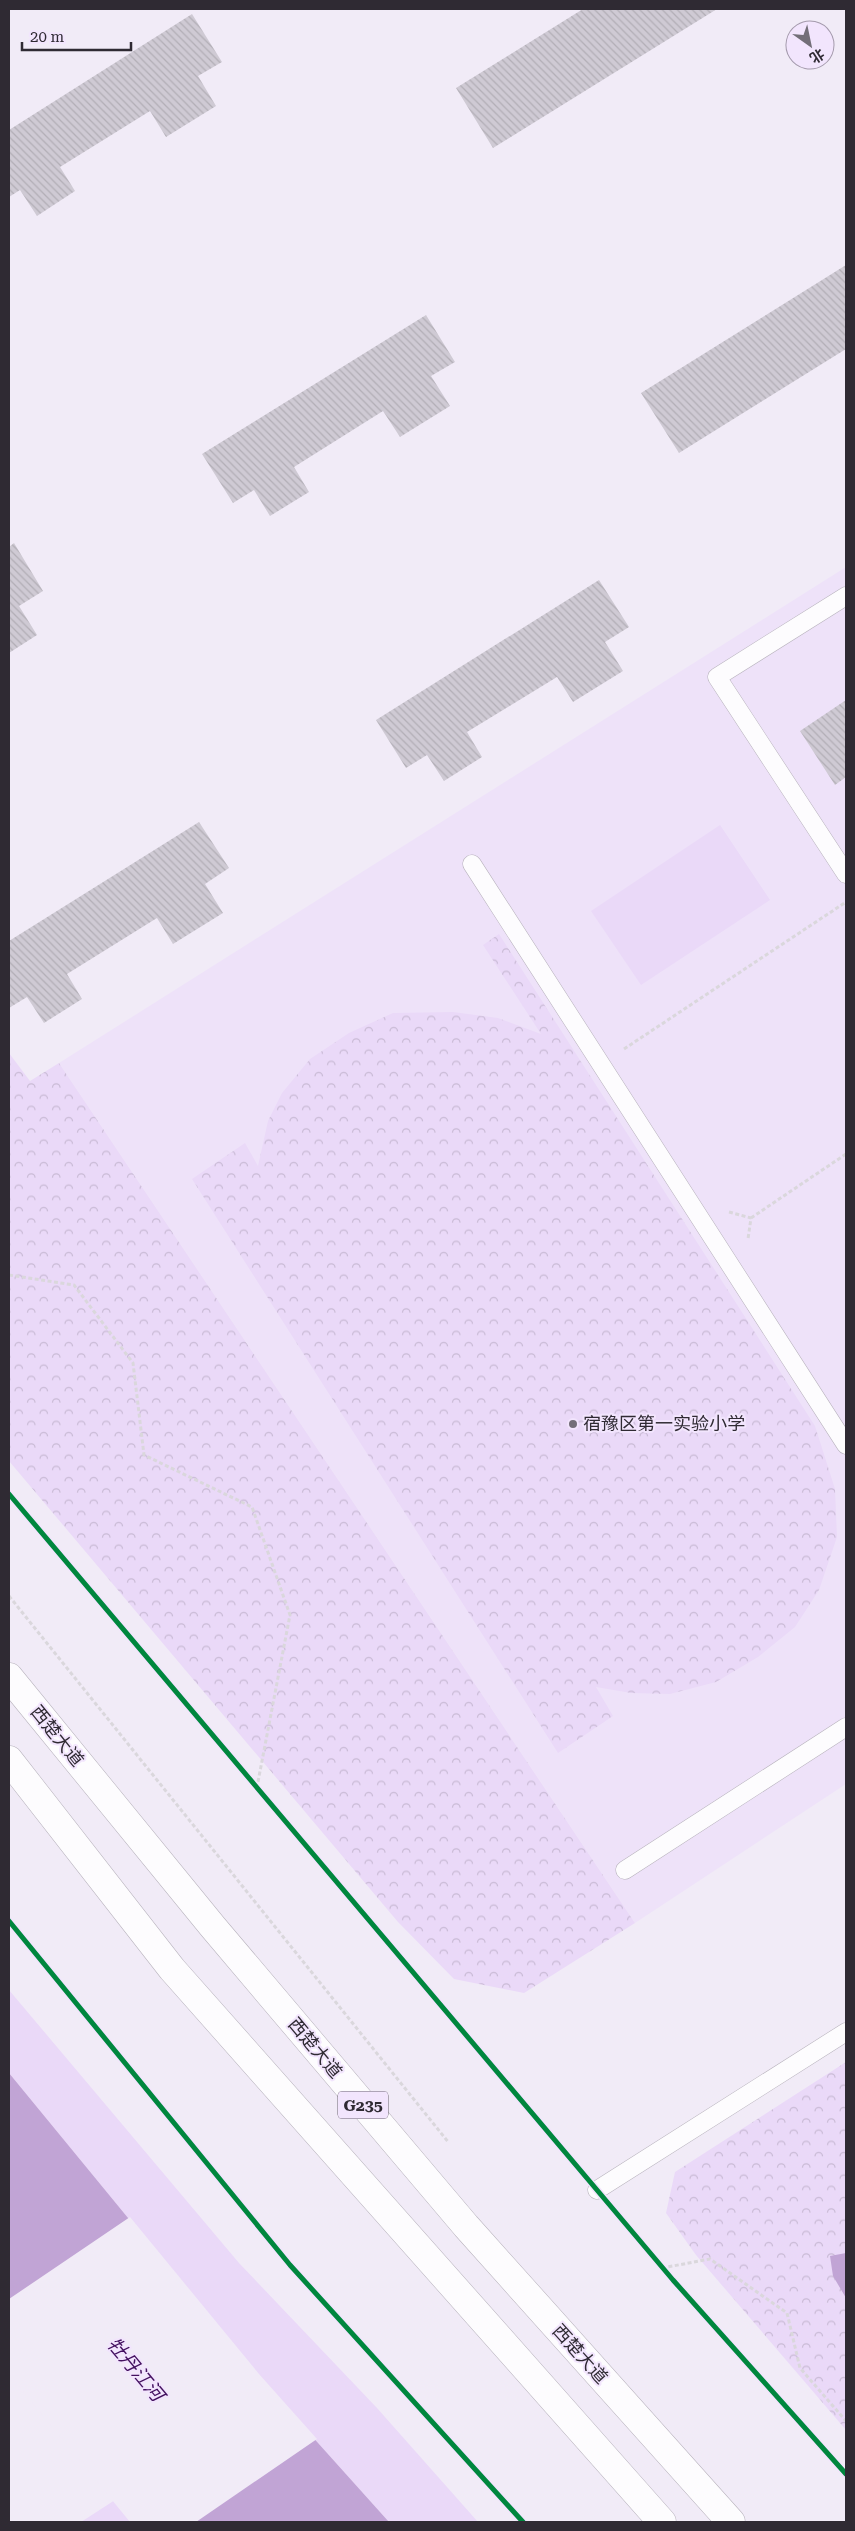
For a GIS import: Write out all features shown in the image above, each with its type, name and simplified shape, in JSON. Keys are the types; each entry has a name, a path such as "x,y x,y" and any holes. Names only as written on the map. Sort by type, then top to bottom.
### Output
{"highway":[{"name":"西楚大道","path":"9,1677 213,1927 466,2226 731,2522"},
{"name":"G235","path":"9,1760 172,1970 662,2522"}],"lane":[{"path":"846,596 717,677 846,874"},
{"path":"472,864 846,1445"},
{"path":"625,1870 846,1727"},
{"path":"597,2190 846,2032"}],"path":[{"path":"600,1064 846,902"},
{"path":"751,1218 846,1154"},
{"path":"9,1275 74,1285 133,1363 144,1455 252,1507 290,1615 257,1787"},
{"path":"9,1596 449,2143"},
{"path":"251,1780 263,1795"},
{"path":"662,2268 710,2259 787,2313 800,2368 846,2421"},
{"path":"656,2260 668,2274"}],"shaded area":[{"name":"宿豫区第一实验小学","path":"846,567 846,1784 635,1923 59,1063"}],"green space":[{"path":"720,825 770,900 641,985 591,911"},
{"path":"499,934 815,1426 835,1489 837,1537 819,1590 795,1627 758,1657 716,1682 670,1694 631,1693 596,1687 613,1716 558,1753 192,1179 245,1143 258,1166 268,1121 282,1093 310,1059 349,1033 393,1013 453,1012 498,1018 541,1034 483,945"},
{"path":"9,1053 30,1081 59,1063 635,1923 524,1993 454,1979 398,1922 9,1461"},
{"path":"9,1990 239,2263 377,2408 478,2522 389,2522 257,2375 9,2073"},
{"path":"846,2062 846,2430 696,2255 666,2213 675,2172"},
{"path":"115,2500 134,2522 81,2522"}],"water":[{"name":"牡丹江河","path":"9,2073 257,2375 389,2522 134,2522 9,2370"},
{"path":"846,2253 846,2298 833,2276 830,2256"}],"pier":[{"path":"130,2217 259,2374 317,2439 196,2522 130,2522 9,2374 9,2299"}],"building":[{"path":"583,9 717,9 493,148 456,88"},
{"path":"192,14 222,62 198,76 216,106 166,137 150,111 60,167 75,191 37,216 20,190 9,197 9,130"},
{"path":"846,265 846,349 679,453 641,393"},
{"path":"426,315 455,362 431,376 450,406 400,437 383,411 294,467 309,492 270,516 254,490 233,503 202,454"},
{"path":"14,543 43,591 19,606 37,635 9,653 9,547"},
{"path":"599,580 629,627 605,642 623,671 573,702 557,677 467,732 482,757 444,781 427,755 406,768 376,720"},
{"path":"846,700 846,777 835,785 800,731"},
{"path":"199,822 229,868 205,884 223,913 173,944 157,918 67,974 82,999 44,1023 27,997 9,1008 9,941"}],"cycle path":[{"path":"9,1494 673,2280 846,2474"},
{"path":"9,1921 290,2265 523,2522"}],"place":[{"name":"宿豫区第一实验小学","path":"573,1424"}]}
